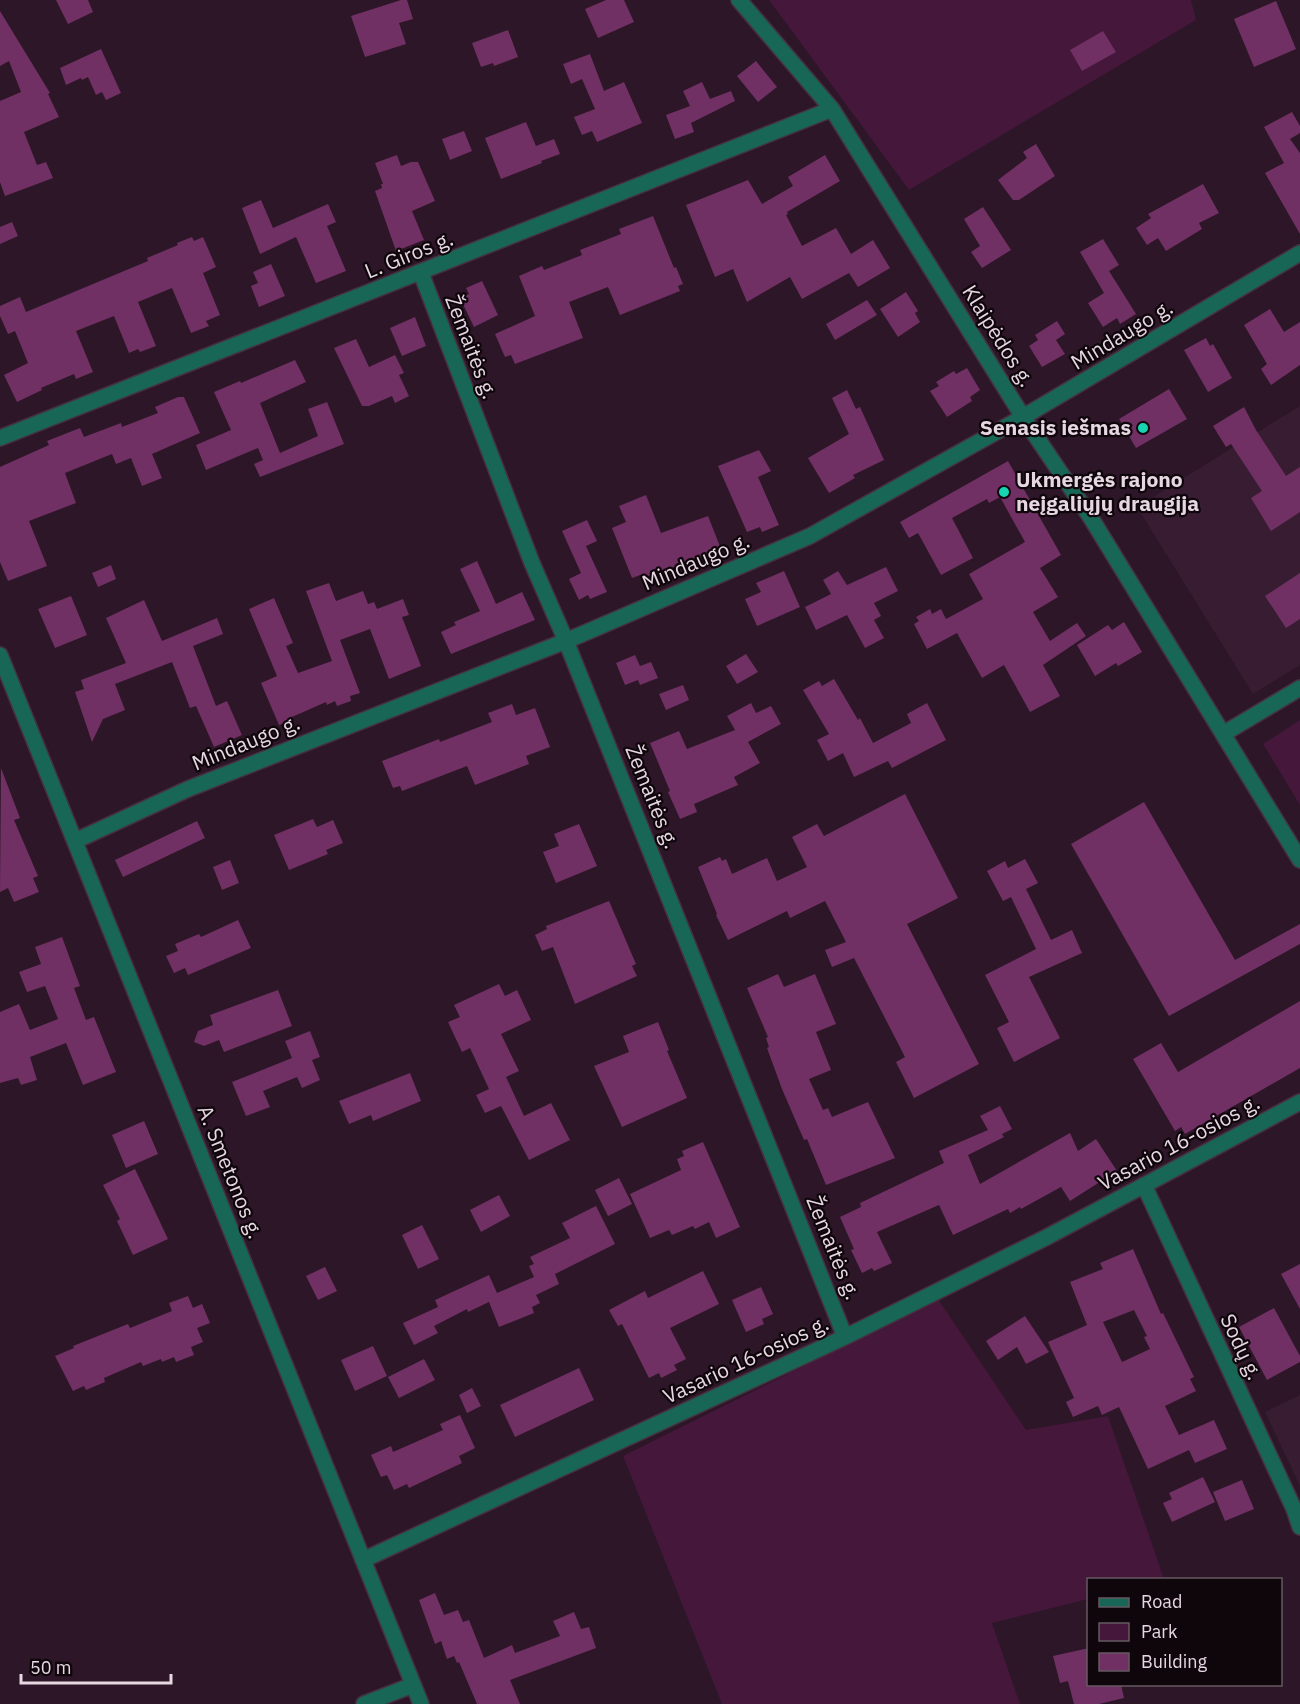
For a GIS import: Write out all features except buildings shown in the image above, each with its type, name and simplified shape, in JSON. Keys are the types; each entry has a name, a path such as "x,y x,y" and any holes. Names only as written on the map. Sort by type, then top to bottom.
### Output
{"street":[{"name":"Klaipėdos g.","path":"739,0 832,108 1023,417 1097,528 1300,860"},
{"name":"L. Giros g.","path":"0,438 421,273 832,108"},
{"name":"Mindaugo g.","path":"75,841 188,789 566,641 810,536 1023,417 1300,253"},
{"name":"Žemaitės g.","path":"421,273 531,563 566,641 845,1337"},
{"name":"A. Smetonos g.","path":"0,655 421,1704"},
{"path":"1223,734 1300,688"},
{"name":"Vasario 16-osios g.","path":"363,1560 845,1337 1047,1237 1300,1102"},
{"name":"Sodų g.","path":"1144,1185 1294,1509 1300,1527"},
{"path":"364,1704 413,1685"}],"shaded area":[{"path":"1300,406 1300,665 1253,694 1137,507"},
{"path":"1300,1395 1300,1486 1265,1412"}],"green space":[{"path":"769,0 1191,0 1196,20 909,190"},
{"path":"1300,720 1300,805 1263,744"},
{"path":"938,1299 1026,1430 1108,1416 1164,1578 1087,1578 1087,1599 992,1623 1020,1704 722,1704 623,1456"}],"place":[{"name":"Senasis iešmas","path":"1143,428"},
{"name":"Ukmergės rajono neįgaliųjų draugija","path":"1004,492"}]}
